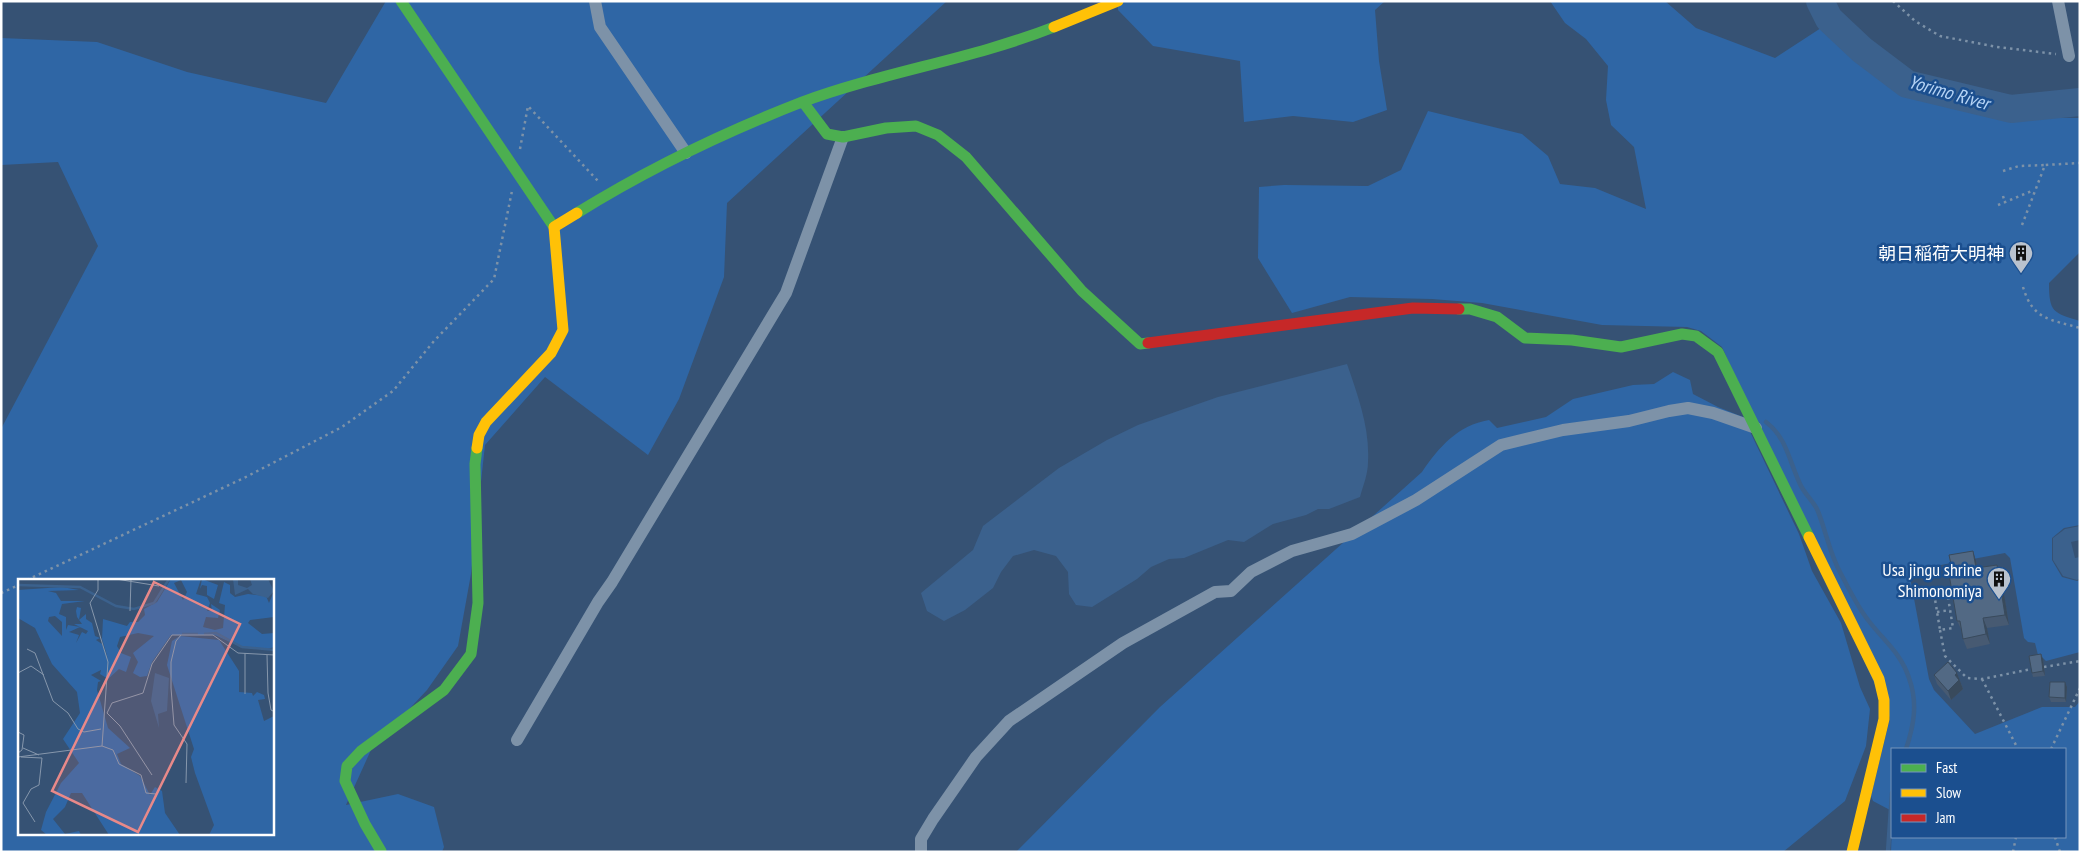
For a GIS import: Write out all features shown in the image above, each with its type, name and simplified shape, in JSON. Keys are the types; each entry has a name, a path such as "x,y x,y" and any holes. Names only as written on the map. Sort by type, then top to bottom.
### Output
{"street":[{"path":"381,850 365,824 345,781 347,766 361,751 444,690 471,654 478,603 474,464 479,435 486,422 551,354 562,330 554,227 401,1"},
{"path":"595,1 600,27 686,153"},
{"path":"554,227 610,193 686,153 803,102 1043,31 1118,1"},
{"path":"2058,1 2069,56"},
{"path":"803,102 827,134 843,137 886,128 916,126 938,135 966,157 995,193 1082,291 1140,344 1413,308 1470,309 1497,317 1525,338 1572,340 1621,346 1682,334 1696,336 1718,352 1808,533 1816,555 1856,630 1879,679 1884,700 1884,719 1852,852"},
{"path":"517,740 598,602 612,582 786,293 843,137"},
{"path":"921,852 921,839 933,819 976,757 1010,721 1058,690 1123,643 1215,592 1231,591 1251,572 1292,551 1352,534 1416,500 1501,445 1563,430 1629,421 1669,410 1688,408 1713,413 1756,428"}],"path":[{"path":"1893,1 1915,21 1940,36 1997,47 2069,56"},
{"path":"519,154 528,106 610,193"},
{"path":"2003,171 2019,166 2080,163"},
{"path":"2022,225 2044,165"},
{"path":"29,579 244,478 342,427 393,391 434,341 494,279 513,183"},
{"path":"1998,205 2035,190"},
{"path":"2003,196 2005,203"},
{"path":"2023,287 2031,308 2037,314 2080,328"},
{"path":"1,593 18,584"},
{"path":"1940,630 1953,628 1947,591 1934,593 1940,630 1945,656 1967,678 1982,678 2032,669"},
{"path":"1937,612 1950,610"},
{"path":"2044,667 2080,661"},
{"path":"1982,678 2017,748"},
{"path":"2051,748 2080,688"},
{"path":"2013,852 2016,838"},
{"path":"2055,838 2060,852"}],"shaded area":[{"path":"386,1 947,1 727,203 724,277 679,399 648,455 545,377 485,445 471,574 458,646 427,690 371,750 346,805 398,794 434,807 444,847 442,852 1,852 1,429 98,246 58,162 1,165 1,38 97,42 187,72 326,103"},
{"path":"1117,1 1385,1 1375,10 1379,61 1387,110 1353,122 1293,116 1244,122 1240,61 1153,46 1118,10"},
{"path":"1550,1 1665,1 1696,28 1775,58 1821,28 1876,73 1910,94 2002,117 2080,118 2080,252 2049,283 2050,300 2054,310 2064,316 2080,321 2080,525 2064,528 2052,538 2052,560 2062,577 2080,580 2080,652 2046,661 2043,658 2039,659 2035,643 2028,642 2024,638 2010,558 2005,553 1914,570 1910,577 1929,679 1934,690 1975,734 2042,707 2075,707 2080,701 2080,852 1891,852 1891,838 2066,838 2066,748 1891,748 1891,812 1873,801 1871,796 1890,718 1722,347 1701,331 1687,327 1602,325 1482,303 1432,299 1350,297 1292,313 1258,258 1259,187 1284,185 1368,186 1401,170 1428,111 1522,134 1548,156 1560,184 1595,188 1646,209 1634,147 1611,125 1606,100 1608,66 1586,39 1565,23"},
{"path":"1347,364 1362,412 1367,437 1368,466 1360,497 1329,509 1318,509 1306,515 1273,524 1244,542 1228,540 1184,558 1169,559 1151,567 1137,579 1092,607 1076,605 1069,594 1068,572 1056,556 1034,550 1013,556 1001,572 993,588 965,610 944,621 927,611 921,593 973,550 983,526 1059,468 1107,440 1138,425 1218,397"},
{"path":"1673,372 1690,380 1693,394 1743,417 1799,534 1812,571 1841,623 1860,687 1870,709 1866,746 1845,801 1783,852 1016,852 1160,707 1422,472 1450,438 1468,427 1489,420 1497,428 1546,417 1573,399 1633,385 1654,384"},
{"path":"2080,526 2080,540 2071,542 2075,558 2080,557 2080,578 2077,580 2063,576 2053,560 2053,538 2065,529"}],"building":[{"path":"1973,551 1976,568 1997,565 2005,615 1983,618 1986,634 1963,639 1960,621 1957,621 1949,574 1953,573 1949,555"},
{"path":"2041,654 2043,671 2032,673 2029,656"},
{"path":"1948,662 1957,673 1955,675 1959,680 1948,691 1934,675"},
{"path":"2050,682 2065,682 2065,698 2049,697"}],"waterway":[{"name":"Yorimo River","path":"1820,1 1829,19 1862,50 1907,84 2011,109 2080,102"},
{"path":"1766,422 1779,435 1802,487 1817,509 1833,558 1853,597 1868,620 1906,669 1912,687 1914,705 1913,723 1906,748"},
{"path":"1888,852 1891,808"}],"traffic: fast":[{"path":"401,1 554,227"},
{"path":"577,213 631,181 687,152 802,102 864,82 992,48 1054,27"},
{"path":"803,102 827,134 843,137 886,128 916,126 938,135 966,157 1082,291 1140,344 1148,343"},
{"path":"1459,309 1470,309 1497,317 1525,338 1572,340 1621,347 1682,334 1696,336 1718,352 1809,537"},
{"path":"381,851 365,824 345,781 347,766 361,751 444,690 471,654 478,603 475,464 477,448"}],"traffic: slow":[{"path":"1054,27 1118,1"},
{"path":"477,448 479,435 486,422 551,353 563,330 554,227 577,213"},
{"path":"1809,537 1879,679 1884,700 1884,719 1852,852"}],"traffic: jam":[{"path":"1148,343 1413,308 1459,309"}],"place":[{"name":"朝日稲荷大明神","path":"2021,274"},
{"name":"Usa jingu shrine Shimonomiya","path":"1999,600"}]}
